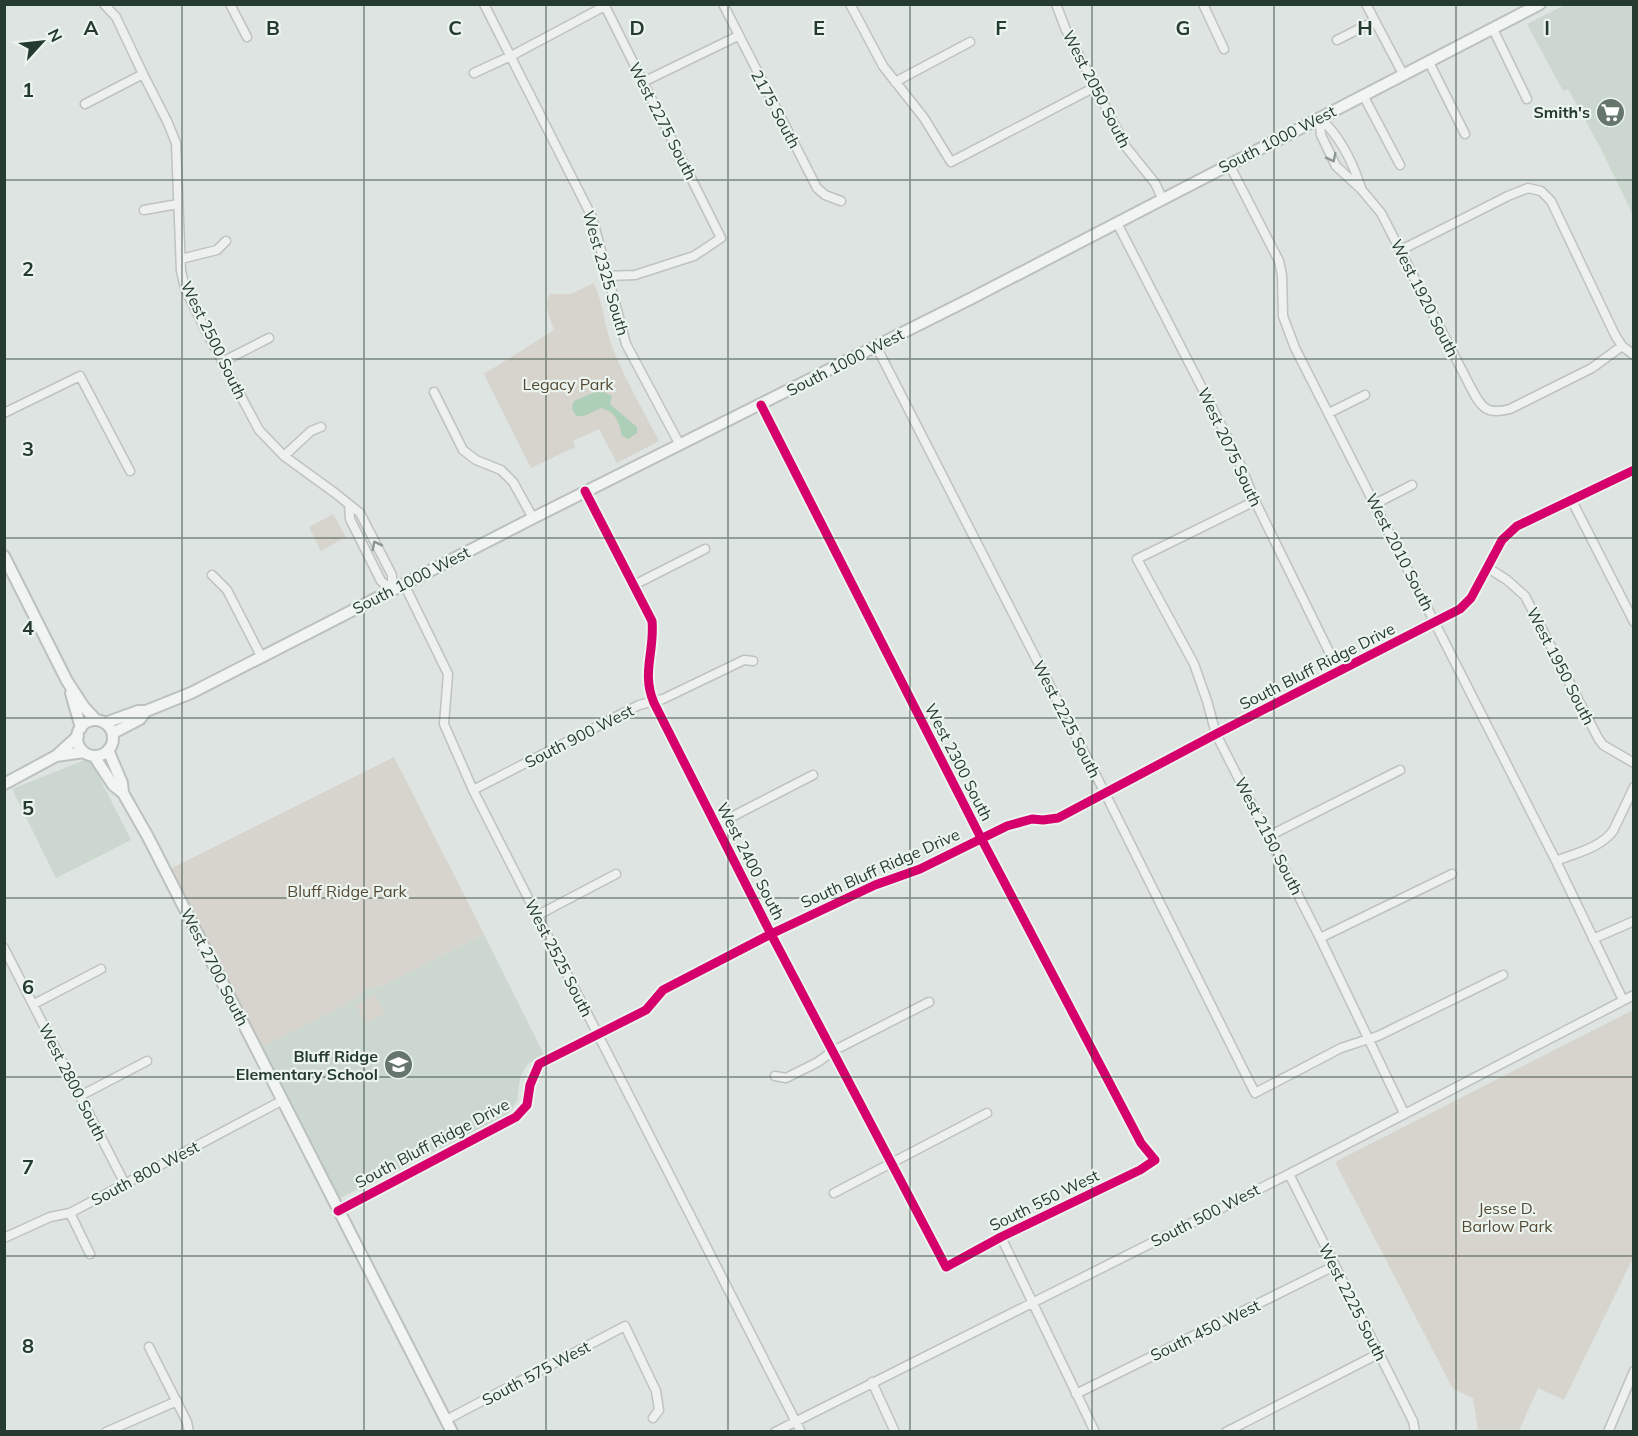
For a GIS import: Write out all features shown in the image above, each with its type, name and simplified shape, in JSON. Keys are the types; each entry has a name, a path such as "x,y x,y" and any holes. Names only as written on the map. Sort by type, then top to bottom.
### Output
{"main road":[{"name":"South 1000 West","path":"101,722 138,711 146,711 191,693 585,491 761,405 1163,200 1540,4"},
{"path":"4,556 67,681 84,707 112,733 113,741 108,750 56,756"},
{"path":"67,681 79,732 79,745 89,754"},
{"name":"South 1000 West","path":"112,733 140,719 146,711"},
{"path":"4,784 56,756 88,722 101,722"},
{"name":"West 2700 South","path":"108,750 122,783 123,793"},
{"name":"West 2700 South","path":"89,754 113,785 123,793 148,837 452,1431"}],"street":[{"name":"West 2500 South","path":"104,4 116,17 176,143 181,271 185,288 259,430 284,456 360,513 391,574 392,590"},
{"path":"230,4 247,37"},
{"name":"West 2325 South","path":"484,4 592,217 626,344 680,445"},
{"name":"2175 South","path":"723,4 817,188 825,195 841,201"},
{"path":"850,4 883,66 924,118 951,162 1095,87"},
{"name":"West 2050 South","path":"1056,4 1126,147 1155,183 1163,200"},
{"path":"1366,4 1403,74"},
{"path":"474,73 511,56 604,5"},
{"name":"West 2275 South","path":"604,5 721,238 694,256 635,275 607,276"},
{"path":"1205,5 1224,49"},
{"path":"1337,40 1375,21"},
{"path":"1493,29 1527,99"},
{"path":"644,82 738,36"},
{"path":"895,82 970,42"},
{"path":"1429,62 1464,134"},
{"path":"86,104 143,74"},
{"path":"1364,94 1400,165"},
{"name":"West 1920 South","path":"1319,117 1332,129 1357,175 1361,189"},
{"name":"West 1920 South","path":"1319,117 1321,135 1336,166 1378,208 1479,404 1496,412 1510,409 1592,368 1622,346"},
{"name":"West 2010 South","path":"1229,164 1279,261 1282,274 1283,316 1286,327 1556,861 1623,1000"},
{"path":"1401,250 1508,196 1528,188 1537,189 1551,201 1622,346 1634,355"},
{"path":"144,210 178,204"},
{"name":"West 2075 South","path":"1117,223 1236,454 1255,501 1340,672"},
{"path":"181,259 217,250 226,241"},
{"path":"222,362 269,338"},
{"name":"West 2225 South","path":"876,346 1105,793 1255,1093 1341,1048 1370,1039"},
{"path":"4,413 80,376 130,471"},
{"path":"434,392 464,450 476,460 501,470 513,482 532,518"},
{"path":"1329,413 1365,395"},
{"name":"West 2300 South","path":"761,405 981,838 1141,1143 1155,1160"},
{"path":"284,456 311,431 321,427"},
{"name":"South Bluff Ridge Drive","path":"338,1211 516,1117 527,1105 530,1085 539,1064 646,1010 663,990 771,934 875,885 920,869 1017,822 1058,818 1460,609 1471,598 1495,551 1510,532 1536,516 1634,470"},
{"path":"1375,504 1412,485"},
{"name":"West 2400 South","path":"585,491 652,621 654,637 647,681 654,703 771,934 946,1267"},
{"path":"1571,499 1634,622"},
{"name":"West 2150 South","path":"1255,501 1137,559 1194,664 1216,734 1320,938 1404,1113"},
{"path":"634,585 705,549"},
{"name":"West 1950 South","path":"1488,568 1507,580 1525,597 1603,745 1634,763"},
{"path":"212,575 227,590 261,657"},
{"name":"West 2525 South","path":"404,584 448,674 444,724 473,790 796,1420"},
{"name":"South 900 West","path":"473,790 639,705 654,703 744,660 753,661"},
{"path":"1269,836 1401,770"},
{"path":"716,825 813,775"},
{"path":"1556,861 1601,843 1608,837 1634,787"},
{"path":"538,915 616,874"},
{"path":"1320,938 1452,874"},
{"path":"1593,939 1634,921"},
{"name":"West 2800 South","path":"4,948 125,1184"},
{"path":"34,1004 101,969"},
{"path":"1370,1039 1503,975"},
{"name":"South 500 West","path":"775,1431 1289,1174 1634,995"},
{"path":"775,1076 786,1078 818,1062 833,1050 929,1002"},
{"path":"80,1096 147,1061"},
{"name":"South 800 West","path":"4,1238 50,1217 70,1213 283,1100"},
{"path":"834,1193 987,1113"},
{"name":"South 550 West","path":"946,1267 1001,1237 1140,1170 1155,1160"},
{"name":"West 2225 South","path":"1289,1174 1413,1420 1414,1431"},
{"path":"70,1213 90,1254"},
{"path":"1001,1237 1095,1431"},
{"name":"South 450 West","path":"1076,1394 1334,1266"},
{"name":"South 575 West","path":"447,1420 625,1326 656,1391 659,1410 653,1418"},
{"path":"149,1347 177,1401 189,1431"},
{"path":"1226,1431 1378,1354"},
{"path":"1608,1431 1633,1375"},
{"path":"872,1382 895,1431"},
{"path":"106,1431 177,1401"},
{"path":"796,1420 801,1431"}],"shaded area":[{"path":"1567,4 1633,5 1633,215 1600,147 1568,89 1563,91 1527,24"},
{"path":"600,390 612,396 610,404 637,427 637,433 628,439 622,436 616,418 601,408 584,416 575,414 572,408 574,401"},
{"path":"87,759 91,761 131,840 56,878 12,789"},
{"name":"Bluff Ridge Elementary School","path":"484,934 544,1055 529,1063 525,1068 520,1078 517,1101 508,1115 338,1199 261,1047 345,1005 369,988 384,985"}],"green space":[{"name":"Legacy Park","path":"594,283 615,354 659,441 617,463 599,429 573,441 575,447 531,468 484,374 554,330 547,307 550,294 571,294"},
{"path":"333,514 346,537 321,551 309,527"},
{"name":"Bluff Ridge Park","path":"394,757 484,934 384,985 369,988 345,1005 261,1047 168,870"},
{"path":"375,995 385,1014 365,1023 356,1005"},
{"name":"Jesse D. Barlow Park","path":"1633,1010 1633,1258 1564,1400 1538,1388 1519,1431 1478,1431 1473,1398 1453,1389 1335,1162"}],"cycle path":[{"path":"585,491 652,621 648,672 650,692 654,703 771,934 946,1267 1001,1237 1140,1170 1155,1160 1141,1143 981,838 761,405"},
{"path":"338,1211 516,1117 527,1105 530,1085 539,1064 646,1010 663,990 771,934 875,885 920,869 1007,826 1032,819 1058,818 1460,609 1471,598 1502,540 1517,526 1634,470"}],"place":[{"name":"Smith's","path":"1611,112"},
{"name":"Bluff Ridge Elementary School","path":"399,1065"}]}
